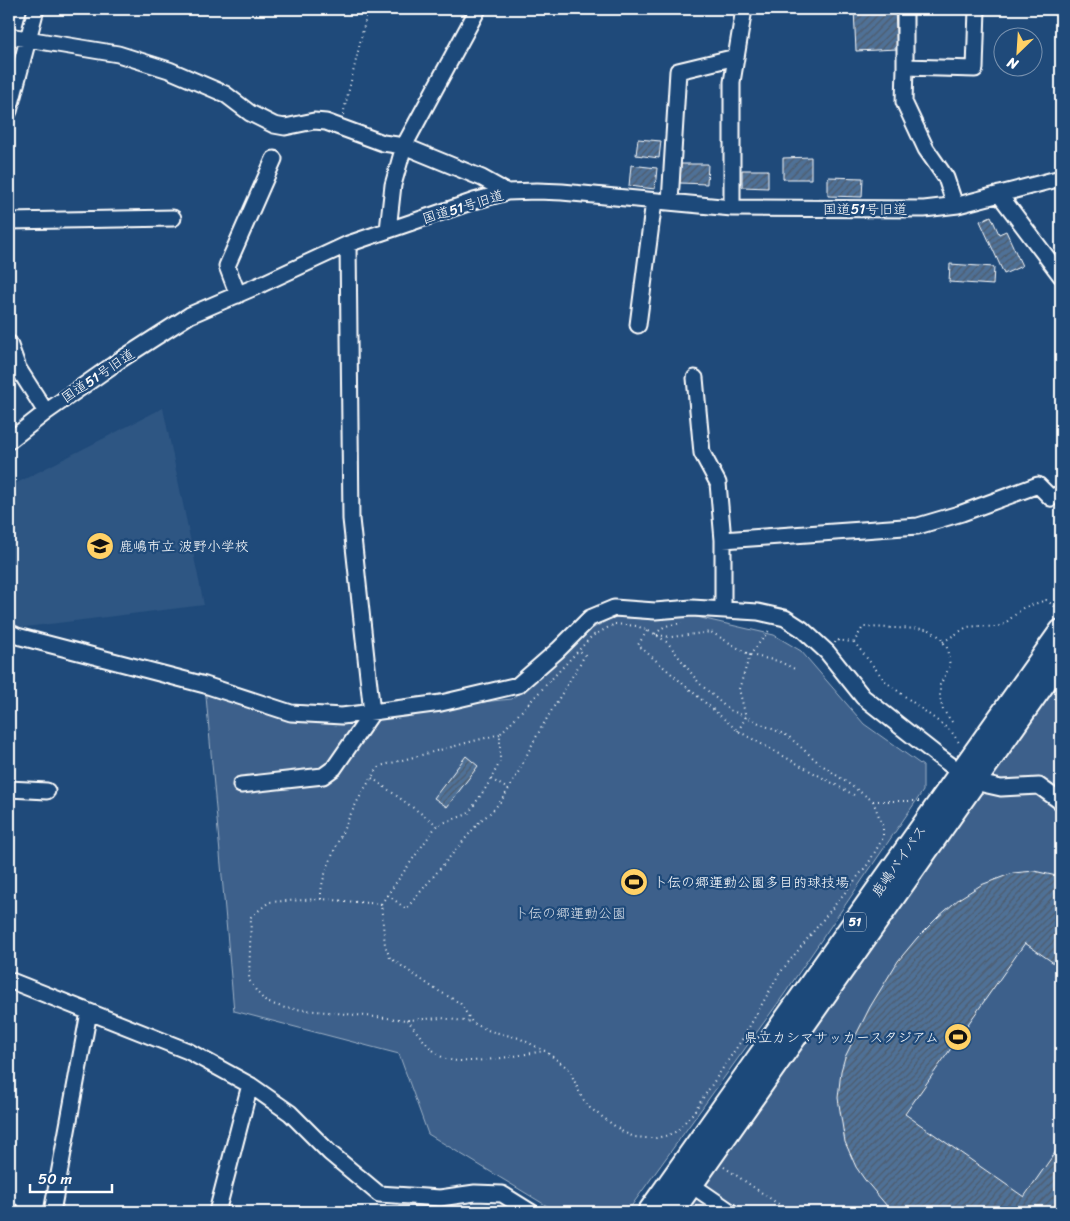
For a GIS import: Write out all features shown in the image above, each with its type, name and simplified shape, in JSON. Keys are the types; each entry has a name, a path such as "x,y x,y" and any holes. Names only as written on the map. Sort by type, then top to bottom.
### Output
{"highway":[{"name":"鹿嶋バイパス","path":"649,1212 684,1179 968,778 1061,632"},
{"name":"鹿嶋バイパス","path":"968,778 1061,660"},
{"name":"鹿嶋バイパス","path":"672,1212 684,1179"}],"street":[{"path":"9,111 36,9"},
{"path":"388,230 393,186 404,146 478,9"},
{"path":"732,208 732,82 744,9"},
{"path":"905,9 904,102 926,149 946,178 954,206"},
{"path":"905,67 975,69 977,9"},
{"path":"9,36 118,54 169,70 225,94 250,113 274,125 286,128 314,121 326,122 383,143 404,146 482,178 507,192"},
{"path":"670,202 678,71 736,57"},
{"path":"238,295 227,266 274,159"},
{"name":"国道51号旧道","path":"9,441 46,412 120,360 190,315 348,244 474,201 507,192 562,192 732,208 924,209 954,206 1061,178"},
{"path":"999,194 1061,276"},
{"path":"638,325 654,201"},
{"path":"9,221 173,218"},
{"path":"241,784 323,776 334,768 372,713 351,519 348,244"},
{"path":"9,343 18,368 46,412"},
{"path":"695,378 702,453 718,482 723,540 723,609"},
{"path":"723,540 918,526 962,514 1038,485 1051,498 1061,493"},
{"path":"9,632 17,636 205,685 291,713 342,716 442,703 518,685 558,650 590,618 614,608 655,611 692,608 758,612 785,618 802,629 827,652 863,697 968,778 1001,788 1039,786 1061,802"},
{"path":"9,790 47,791"},
{"path":"9,980 188,1051 250,1085 290,1113 330,1153 379,1194 442,1205 476,1193 502,1194 531,1212"},
{"path":"52,1212 89,1012"},
{"path":"217,1212 250,1085"},
{"path":"684,1179 731,1212"}],"path":[{"path":"340,128 368,9"},
{"path":"943,642 967,627 995,627 1003,625 1023,608 1046,600 1061,611"},
{"path":"655,634 665,626 682,623"},
{"path":"321,899 320,886 349,815 380,766 500,734 580,651 592,636 615,624 637,626 655,634 672,637 711,632 750,655 778,661 797,670"},
{"path":"738,731 746,717 739,689 750,655 773,627 764,625"},
{"path":"854,642 863,627 928,629 940,637 947,648 950,666 940,686 940,699 943,710 952,722"},
{"path":"647,631 638,645 738,731 854,795"},
{"path":"381,904 321,899 269,902 251,917 249,980 266,1002 285,1008 407,1020 441,1018 472,1022 490,1031 519,1038 545,1051 569,1069 582,1098 590,1108 623,1132 634,1137 656,1138 677,1131 693,1113 739,1045 779,974 851,886 876,851 883,838 883,827 873,801 819,763 788,736 728,709 698,683 668,643 655,634"},
{"path":"832,647 836,640 854,642 886,682 951,731 962,746"},
{"path":"388,895 406,909 482,820 493,812 585,656 580,651"},
{"path":"472,1022 460,1003 435,989 390,958 385,945 381,904 437,825 468,814 500,762 500,734"},
{"path":"371,778 437,825"},
{"path":"491,779 508,789"},
{"path":"873,801 927,801"},
{"path":"407,1020 442,1058 463,1062 545,1051"},
{"path":"722,1166 790,1212"}],"shaded area":[{"name":"鹿嶋市立 波野小学校","path":"163,408 204,605 9,629 9,487"}],"green space":[{"name":"卜伝の郷運動公園","path":"688,615 774,635 801,651 864,724 923,766 923,791 783,996 627,1212 557,1212 428,1134 399,1054 234,1011 205,685 291,713 342,716 512,699 582,634 614,617"},
{"name":"県立カシマサッカースタジアム","path":"1061,679 1061,1212 705,1212 690,1203"}],"building":[{"path":"854,9 895,9 897,49 856,51"},
{"path":"638,139 661,141 659,158 636,155"},
{"path":"811,157 811,179 783,179 783,158"},
{"path":"681,164 708,164 707,184 680,183"},
{"path":"631,165 657,168 655,189 629,186"},
{"path":"742,170 768,170 768,188 742,187"},
{"path":"828,177 863,178 862,197 828,196"},
{"path":"991,216 999,234 1006,231 1022,266 1004,274 980,221"},
{"path":"950,264 994,267 993,285 949,282"},
{"path":"466,756 478,766 447,807 434,798"},
{"name":"県立カシマサッカースタジアム","path":"1034,871 1061,877 1061,968 1025,943 905,1114 1024,1197 1061,1144 1061,1212 892,1212 856,1167 845,1142 838,1098 841,1071 845,1057 870,1007 898,961 938,917 960,898 981,885 1013,873"}],"place":[{"name":"鹿嶋市立 波野小学校","path":"100,546"},
{"name":"卜伝の郷運動公園多目的球技場","path":"634,882"},
{"name":"県立カシマサッカースタジアム","path":"958,1037"}]}
